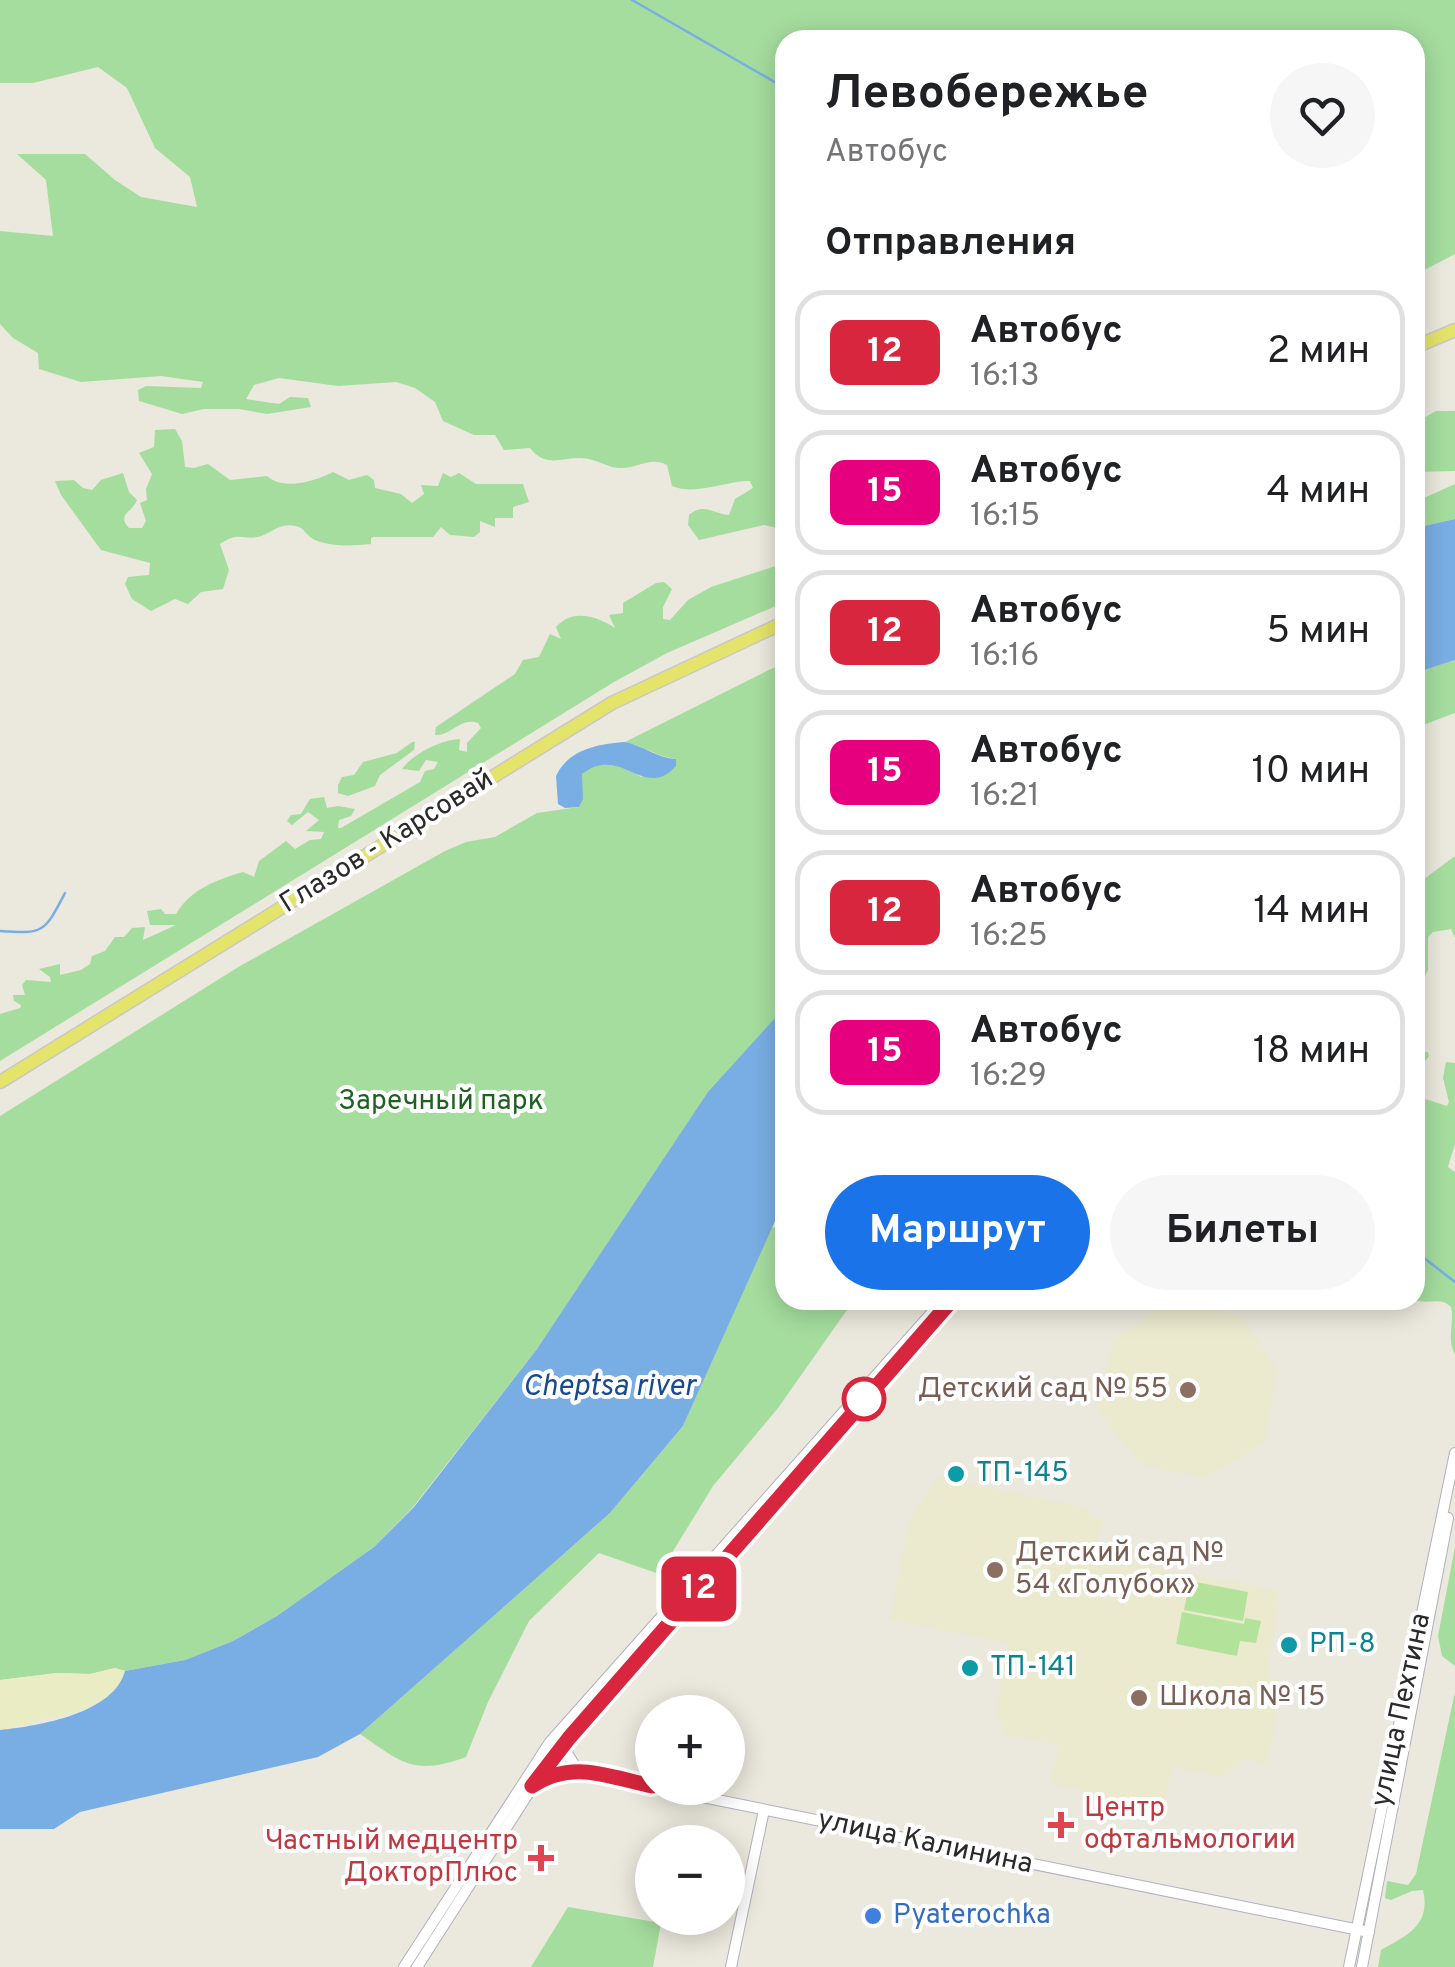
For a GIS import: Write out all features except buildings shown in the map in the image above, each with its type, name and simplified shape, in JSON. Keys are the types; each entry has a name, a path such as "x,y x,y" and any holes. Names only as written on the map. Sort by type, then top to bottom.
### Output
{"main road":[{"path":"1425,343 1455,330"},
{"name":"Глазов - Карсовай","path":"0,1082 612,703 775,627"}],"street":[{"path":"404,1967 581,1705 934,1310"},
{"path":"417,1967 546,1759 569,1738 943,1310"},
{"name":"улица Пехтина","path":"1349,1967 1455,1453"},
{"name":"улица Пехтина","path":"1362,1967 1442,1562 1455,1468"},
{"path":"569,1738 567,1753 578,1771"},
{"path":"546,1759 578,1771"},
{"name":"улица Калинина","path":"532,1786 561,1771 635,1783"},
{"name":"улица Калинина","path":"740,1805 1369,1932"},
{"path":"732,1961 764,1810"}],"shaded area":[{"name":"Детский сад № 55","path":"1156,1310 1223,1310 1243,1318 1277,1370 1265,1442 1205,1478 1141,1465 1097,1410 1113,1339"},
{"name":"Школа № 15","path":"938,1477 1091,1509 1090,1516 1103,1519 1095,1556 1277,1590 1279,1607 1266,1678 1283,1682 1267,1763 1247,1759 1223,1777 1172,1767 1162,1809 1052,1784 1058,1745 1008,1735 995,1714 1008,1643 890,1620 909,1521"}],"green space":[{"path":"0,0 1455,0 1455,254 1425,270 1425,30 775,30 775,528 764,525 699,540 688,525 689,515 704,509 729,515 735,499 753,488 750,481 681,489 672,486 667,465 661,463 620,468 589,459 543,459 530,448 504,450 495,435 474,435 443,421 435,402 415,388 396,382 338,386 279,378 254,385 246,399 279,404 290,397 308,398 311,407 267,414 204,409 182,414 139,401 138,390 146,386 201,388 203,382 161,376 81,382 39,369 38,353 13,338 0,324 0,231 53,236 46,180 17,154 85,154 141,197 197,207 190,177 155,148 127,88 98,67 33,83 0,83"},
{"path":"1436,411 1455,411 1455,471 1425,472 1425,417"},
{"path":"175,429 182,441 185,467 208,464 230,480 267,476 291,484 333,472 349,480 367,475 374,480 375,488 401,494 412,503 424,494 421,485 438,486 443,473 451,477 459,473 476,484 523,484 529,502 513,507 513,518 495,518 495,527 480,521 480,532 474,537 450,535 441,527 433,537 374,537 371,544 343,545 315,540 290,525 258,537 232,538 220,544 229,570 223,589 201,592 188,604 175,599 151,611 132,599 125,584 128,577 149,575 150,563 101,550 55,481 74,480 92,490 101,480 123,473 129,492 137,500 125,516 125,523 129,528 142,528 146,521 140,503 147,500 146,489 152,474 139,453 154,447 155,430"},
{"path":"1455,484 1455,519 1425,526 1425,498"},
{"path":"775,566 775,606 667,653 614,682 0,1061 0,1014 20,1008 13,995 25,995 22,985 26,980 51,982 39,969 60,964 60,975 81,970 90,964 92,956 105,951 115,937 124,937 132,928 145,927 143,940 176,925 150,925 147,911 161,909 165,914 176,914 189,898 214,882 243,872 254,877 259,861 286,841 295,849 310,840 321,839 324,832 306,831 319,820 308,812 292,825 287,821 291,815 301,814 310,799 324,797 327,808 355,809 351,816 339,820 341,828 420,782 425,771 434,769 438,762 426,760 419,771 402,769 420,753 460,739 459,750 467,752 467,743 481,728 478,723 466,722 435,735 436,727 515,674 523,660 539,657 550,634 561,639 556,627 569,617 585,616 615,628 609,615 623,613 623,603 664,582 672,589 663,607 663,619 670,620 688,600 711,587"},
{"path":"1455,660 1455,713 1425,724 1425,670"},
{"name":"Заречный парк","path":"775,667 775,1060 569,1302 413,1507 374,1547 277,1616 233,1641 185,1660 125,1671 115,1668 90,1674 57,1673 0,1680 0,1116 240,966 445,851 466,842 495,837 537,813 579,807 582,775 594,764 610,764 641,777 676,759 625,742"},
{"path":"412,742 414,750 380,775 375,786 348,796 338,793 342,777 354,775 363,762 397,753"},
{"path":"1455,856 1455,938 1451,929 1433,932 1428,937 1425,976 1425,878"},
{"path":"1446,1062 1455,1063 1455,1144 1448,1167 1455,1172 1455,1355 1451,1307 1443,1302 1425,1302 1425,1099 1447,1106 1443,1078"},
{"path":"775,1227 775,1310 847,1310 778,1408 713,1486 659,1574 599,1553 529,1621 488,1702 466,1757 433,1765 409,1764 360,1734 610,1513 683,1426 771,1228"},
{"path":"1455,1547 1455,1666 1442,1656 1438,1636"},
{"path":"1190,1581 1248,1592 1243,1621 1184,1610"},
{"path":"1182,1612 1244,1624 1245,1618 1261,1621 1256,1643 1240,1641 1237,1656 1176,1644"},
{"path":"1455,1692 1455,1967 1378,1967 1381,1950 1415,1928 1424,1912 1423,1890 1391,1900 1385,1898 1387,1881 1408,1885 1416,1874"},
{"path":"568,1907 635,1919 635,1935 659,1935 653,1967 531,1967"}],"sand":[{"path":"115,1668 125,1671 117,1691 86,1709 0,1730 0,1680 57,1673 90,1674"}],"water":[{"path":"1455,519 1455,660 1425,670 1425,526"},
{"path":"625,742 676,759 676,766 653,778 620,767 596,766 582,774 583,799 579,807 558,804 556,776 568,760 595,747"},
{"name":"Cheptsa river","path":"775,1018 775,1221 683,1426 610,1513 360,1734 318,1757 80,1812 54,1829 0,1829 0,1730 73,1715 106,1697 125,1671 185,1660 233,1641 277,1616 374,1547 414,1507 537,1349 708,1092"}],"waterway":[{"path":"632,0 775,82"},
{"path":"0,931 41,928 65,893"},
{"path":"1425,1259 1455,1282"}],"bus line":[{"name":"12","path":"635,1783 561,1771 532,1786 569,1738 943,1310"}],"place":[{"name":"Детский сад № 55","path":"1188,1390"},
{"name":"ТП-145","path":"956,1474"},
{"name":"Детский сад № 54 «Голубок»","path":"995,1570"},
{"name":"РП-8","path":"1289,1645"},
{"name":"ТП-141","path":"970,1668"},
{"name":"Школа № 15","path":"1139,1698"},
{"name":"Центр офтальмологии","path":"1061,1825"},
{"name":"Частный медцентр ДокторПлюс","path":"541,1858"},
{"name":"Pyaterochka","path":"873,1916"}]}
